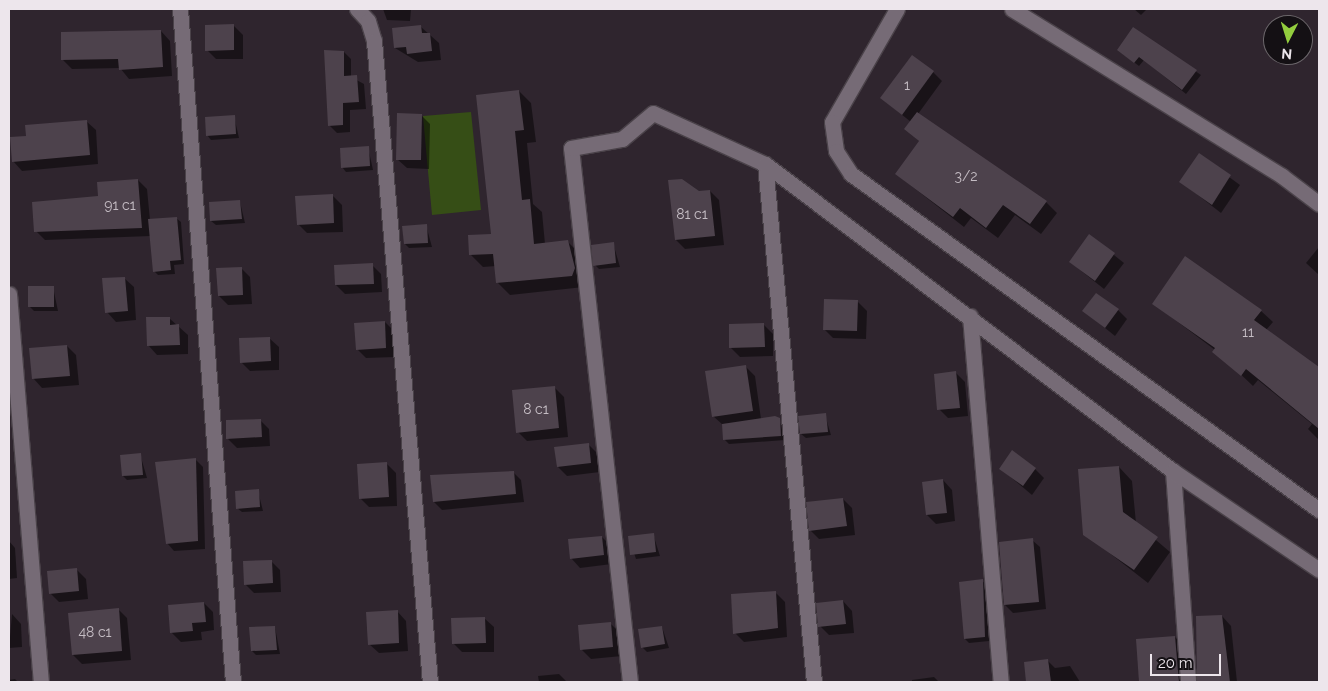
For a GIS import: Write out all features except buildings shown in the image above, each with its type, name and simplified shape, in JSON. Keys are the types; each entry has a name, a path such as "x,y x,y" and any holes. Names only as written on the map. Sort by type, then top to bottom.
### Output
{"lane":[{"path":"180,9 233,682"},
{"path":"357,9 368,21 374,41 430,682"},
{"path":"897,9 832,122 836,151 851,174 1319,510"},
{"path":"1012,9 1282,176 1319,204"},
{"path":"630,682 571,148 622,139 653,113 765,164 1173,470 1319,570"},
{"path":"765,164 814,682"},
{"path":"9,294 41,682"},
{"path":"970,316 1001,682"},
{"path":"1173,470 1188,682"}],"green space":[{"path":"471,112 481,210 432,215 423,116"}]}
